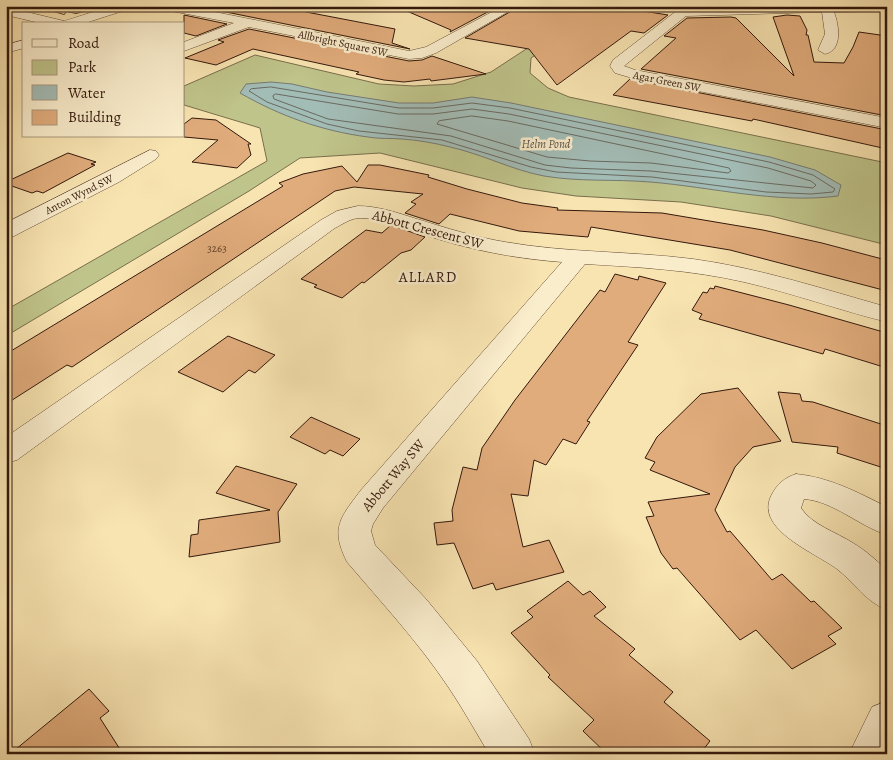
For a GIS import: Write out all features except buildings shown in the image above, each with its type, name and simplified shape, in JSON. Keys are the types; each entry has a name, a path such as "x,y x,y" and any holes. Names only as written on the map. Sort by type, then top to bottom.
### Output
{"street":[{"name":"Allbright Square SW","path":"166,6 397,54 416,55 431,50 512,6"},
{"name":"Agar Green SW","path":"887,7 682,12 617,66 620,70 632,74 887,123"},
{"path":"76,22 129,8"},
{"path":"92,22 129,8"},
{"path":"825,50 831,41 833,32 826,8"},
{"path":"6,11 53,22"},
{"path":"6,22 22,26"},
{"path":"185,47 247,23"},
{"path":"6,44 22,39"},
{"path":"6,50 22,45"},
{"name":"Anton Wynd SW","path":"10,226 112,178 150,155"},
{"name":"Abbott Crescent SW","path":"6,452 343,216 356,212 371,213 481,244 529,253 578,258 670,263 722,270 887,315"},
{"name":"Abbott Way SW","path":"514,754 463,674 413,611 359,552 354,531 363,510 578,258"},
{"path":"887,522 840,497 808,486 796,486 788,494 784,504 786,513 794,525 852,561 887,594"},
{"path":"870,754 887,722"}],"lane":[{"path":"41,6 65,12 97,6"},
{"path":"55,6 76,11"}],"green space":[{"path":"592,6 610,6 531,58 530,73 548,88 569,97 887,163 887,245 771,216 681,202 576,196 522,188 380,153 300,158 249,191 6,336 6,310 267,161 260,128 185,105 185,86 255,55 379,84 414,86 453,84 491,72"}],"water":[{"name":"Helm Pond","path":"271,82 399,103 433,103 472,97 511,103 770,157 815,170 841,185 838,196 791,198 744,194 673,184 544,176 438,144 408,139 372,138 318,127 270,109 240,93 246,84"}],"district":[{"name":"ALLARD","path":"428,277"}]}
